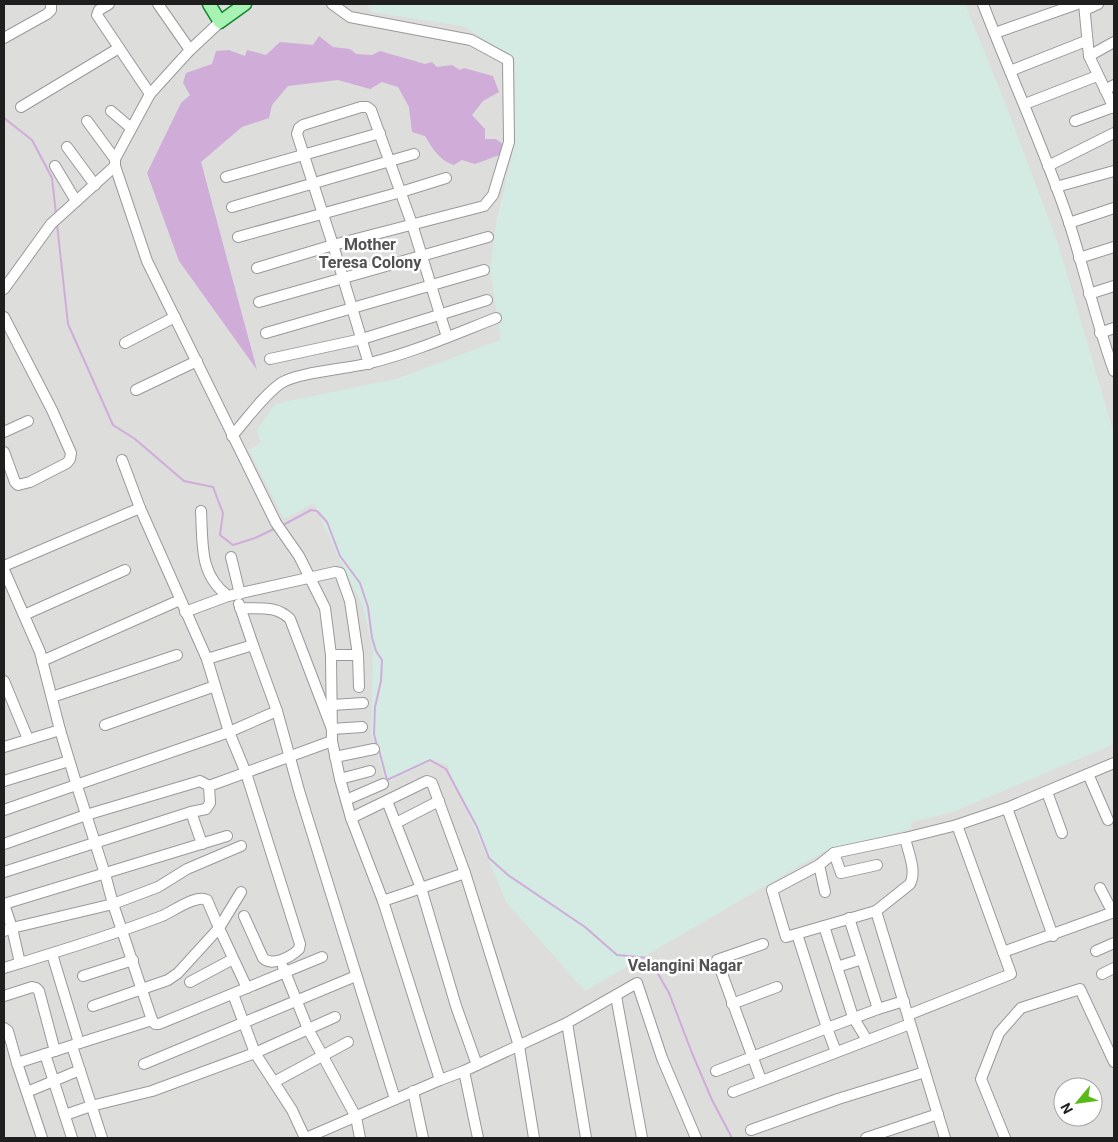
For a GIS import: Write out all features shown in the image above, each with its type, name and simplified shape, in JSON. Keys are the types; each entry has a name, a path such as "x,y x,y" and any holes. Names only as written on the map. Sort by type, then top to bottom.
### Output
{"main road":[{"path":"208,4 220,22 245,4"}],"street":[{"path":"4,38 48,14 51,10 51,4"},
{"path":"158,4 190,50"},
{"path":"257,268 333,245 484,206 493,194 509,142 508,60 471,40 350,17 332,4"},
{"path":"984,4 1025,104 1069,223 1100,333 1114,371"},
{"path":"995,33 1082,6 1098,4"},
{"path":"104,5 97,15 150,94"},
{"path":"1075,120 1114,107 1097,76 1089,56 1082,6"},
{"path":"4,288 52,224 95,185 115,163 131,128 150,94 190,50 220,22"},
{"path":"1010,71 1086,41"},
{"path":"1089,56 1114,42"},
{"path":"21,106 119,48"},
{"path":"1025,104 1097,76"},
{"path":"1104,90 1114,85"},
{"path":"369,364 344,279 297,134 299,128 303,125 361,107 367,107 371,110 412,224 447,337"},
{"path":"111,111 131,128"},
{"path":"88,120 115,163 147,262 278,526 299,556 325,608 331,655 332,741 340,779 351,818 383,901 440,1080"},
{"path":"1048,166 1114,133"},
{"path":"226,177 380,134"},
{"path":"67,147 95,185"},
{"path":"232,207 414,154"},
{"path":"54,166 76,201"},
{"path":"1056,187 1114,171"},
{"path":"238,237 446,178"},
{"path":"1069,223 1114,208"},
{"path":"260,302 488,237"},
{"path":"1079,258 1114,247"},
{"path":"266,333 484,270"},
{"path":"1089,294 1114,286"},
{"path":"270,359 362,339 487,300"},
{"path":"4,317 52,410 71,453 67,463 30,482 18,485 14,482 4,452"},
{"path":"125,343 174,317"},
{"path":"232,436 271,392 283,382 298,377 369,364 400,355 496,318"},
{"path":"1100,333 1114,328"},
{"path":"136,390 196,361"},
{"path":"5,429 28,421"},
{"path":"122,460 140,508 207,659 229,732 246,773 300,944 299,949 280,960 272,963 266,962 244,916"},
{"path":"140,508 4,568 40,652 69,761 113,904 152,1020 155,1024 159,1024 322,958"},
{"path":"201,511 206,569 213,583 234,595"},
{"path":"231,556 234,595 277,711 300,794 395,1099"},
{"path":"24,615 125,570"},
{"path":"185,612 234,595 335,572 340,574 350,601 358,655 360,687"},
{"path":"42,661 180,600"},
{"path":"240,608 277,609 290,619 332,729"},
{"path":"207,659 253,645"},
{"path":"52,697 177,655"},
{"path":"331,655 358,655"},
{"path":"4,681 28,739"},
{"path":"105,725 215,686"},
{"path":"332,705 363,703"},
{"path":"4,810 229,732 277,711"},
{"path":"332,729 362,727"},
{"path":"4,747 60,730"},
{"path":"4,844 86,815 200,781 209,786 332,741"},
{"path":"335,756 374,749"},
{"path":"4,781 69,761"},
{"path":"905,838 914,873 910,884 876,911 786,937 772,890 819,865 834,853 957,825 1047,792 1114,763"},
{"path":"340,779 370,771"},
{"path":"1088,774 1108,820"},
{"path":"351,818 429,780 432,782 465,873 519,1046 534,1138"},
{"path":"346,800 383,784"},
{"path":"4,872 191,812 206,809 210,803 209,786"},
{"path":"1047,792 1062,833"},
{"path":"387,801 421,888 456,1006 477,1065"},
{"path":"396,823 439,801"},
{"path":"1006,808 1053,936"},
{"path":"191,812 202,844"},
{"path":"733,1092 867,1040 909,1019 1011,974 957,825"},
{"path":"20,964 8,930 4,904 227,836"},
{"path":"8,930 113,904 158,887 187,869 241,846"},
{"path":"834,853 841,873 876,865"},
{"path":"819,865 826,892"},
{"path":"383,901 465,873"},
{"path":"1003,952 1053,936 1114,912 1100,888"},
{"path":"93,1006 173,977 219,928 241,892"},
{"path":"4,968 122,932 172,912 200,898 205,898 209,902 247,988"},
{"path":"876,911 945,1138"},
{"path":"849,918 878,1009"},
{"path":"824,926 853,1017 867,1040"},
{"path":"798,934 836,1052"},
{"path":"1096,951 1114,943"},
{"path":"761,1080 717,960 763,944"},
{"path":"52,954 80,1070 102,1138"},
{"path":"190,982 233,959"},
{"path":"837,967 862,959"},
{"path":"84,976 133,960"},
{"path":"280,960 308,1029 356,1117 360,1138"},
{"path":"1102,974 1114,968"},
{"path":"144,1064 356,976"},
{"path":"233,994 255,1053 292,1110 305,1138 519,1046 567,1023 637,983 662,1058 696,1138"},
{"path":"4,996 32,987 39,991 54,1081 72,1138"},
{"path":"732,1004 777,987"},
{"path":"1004,1138 981,1079 999,1033 1022,1008 1080,989 1114,1062"},
{"path":"616,996 642,1138"},
{"path":"716,1071 853,1017 904,1002"},
{"path":"65,1116 91,1106 152,1091 255,1053 335,1017"},
{"path":"17,1063 152,1020"},
{"path":"567,1023 586,1138"},
{"path":"4,1028 8,1032 42,1138"},
{"path":"274,1082 348,1042"},
{"path":"27,1092 80,1070"},
{"path":"464,1071 478,1138"},
{"path":"751,1130 838,1099 925,1072"},
{"path":"413,1091 423,1138"},
{"path":"866,1138 938,1114"}],"shaded area":[{"path":"4,4 1114,4 1114,1138 4,1138"},
{"path":"367,4 965,4 1005,103 1058,244 1114,434 1114,744 953,812 911,822 911,829 825,851 585,991 507,903 447,765 434,760 386,783 371,734 373,651 362,604 314,503 284,519 249,450 261,443 257,430 275,404 396,379 501,340 490,270 496,224 515,142 515,58 463,26 372,12"},
{"path":"319,36 333,47 350,49 356,54 372,55 380,51 425,64 432,62 437,67 452,65 460,70 464,68 493,76 499,92 483,101 472,115 485,129 485,139 496,139 504,145 502,154 475,164 462,160 454,165 437,154 425,136 412,132 409,107 398,87 382,82 370,89 338,80 288,86 272,105 269,118 242,127 201,162 257,370 179,261 147,173 181,103 190,95 183,83 186,73 212,64 216,51 229,50 245,56 247,50 266,55 280,42 313,45"}],"waterway":[{"path":"4,118 32,140 52,178 56,214"},
{"path":"57,224 68,324 113,425 135,439 184,481 213,487 223,513 220,535 233,545 255,538 276,528"},
{"path":"283,525 311,510 317,511 327,522 340,556 360,583 368,607 372,638 376,651 382,660 381,681 375,707 374,734 377,746"},
{"path":"379,750 387,780 430,760 446,769 477,827 489,858 508,875 585,927 617,955 649,958 669,993 712,1100 732,1138"}],"district":[{"name":"Mother Teresa Colony","path":"370,253"},
{"name":"Velangini Nagar","path":"685,965"}]}
